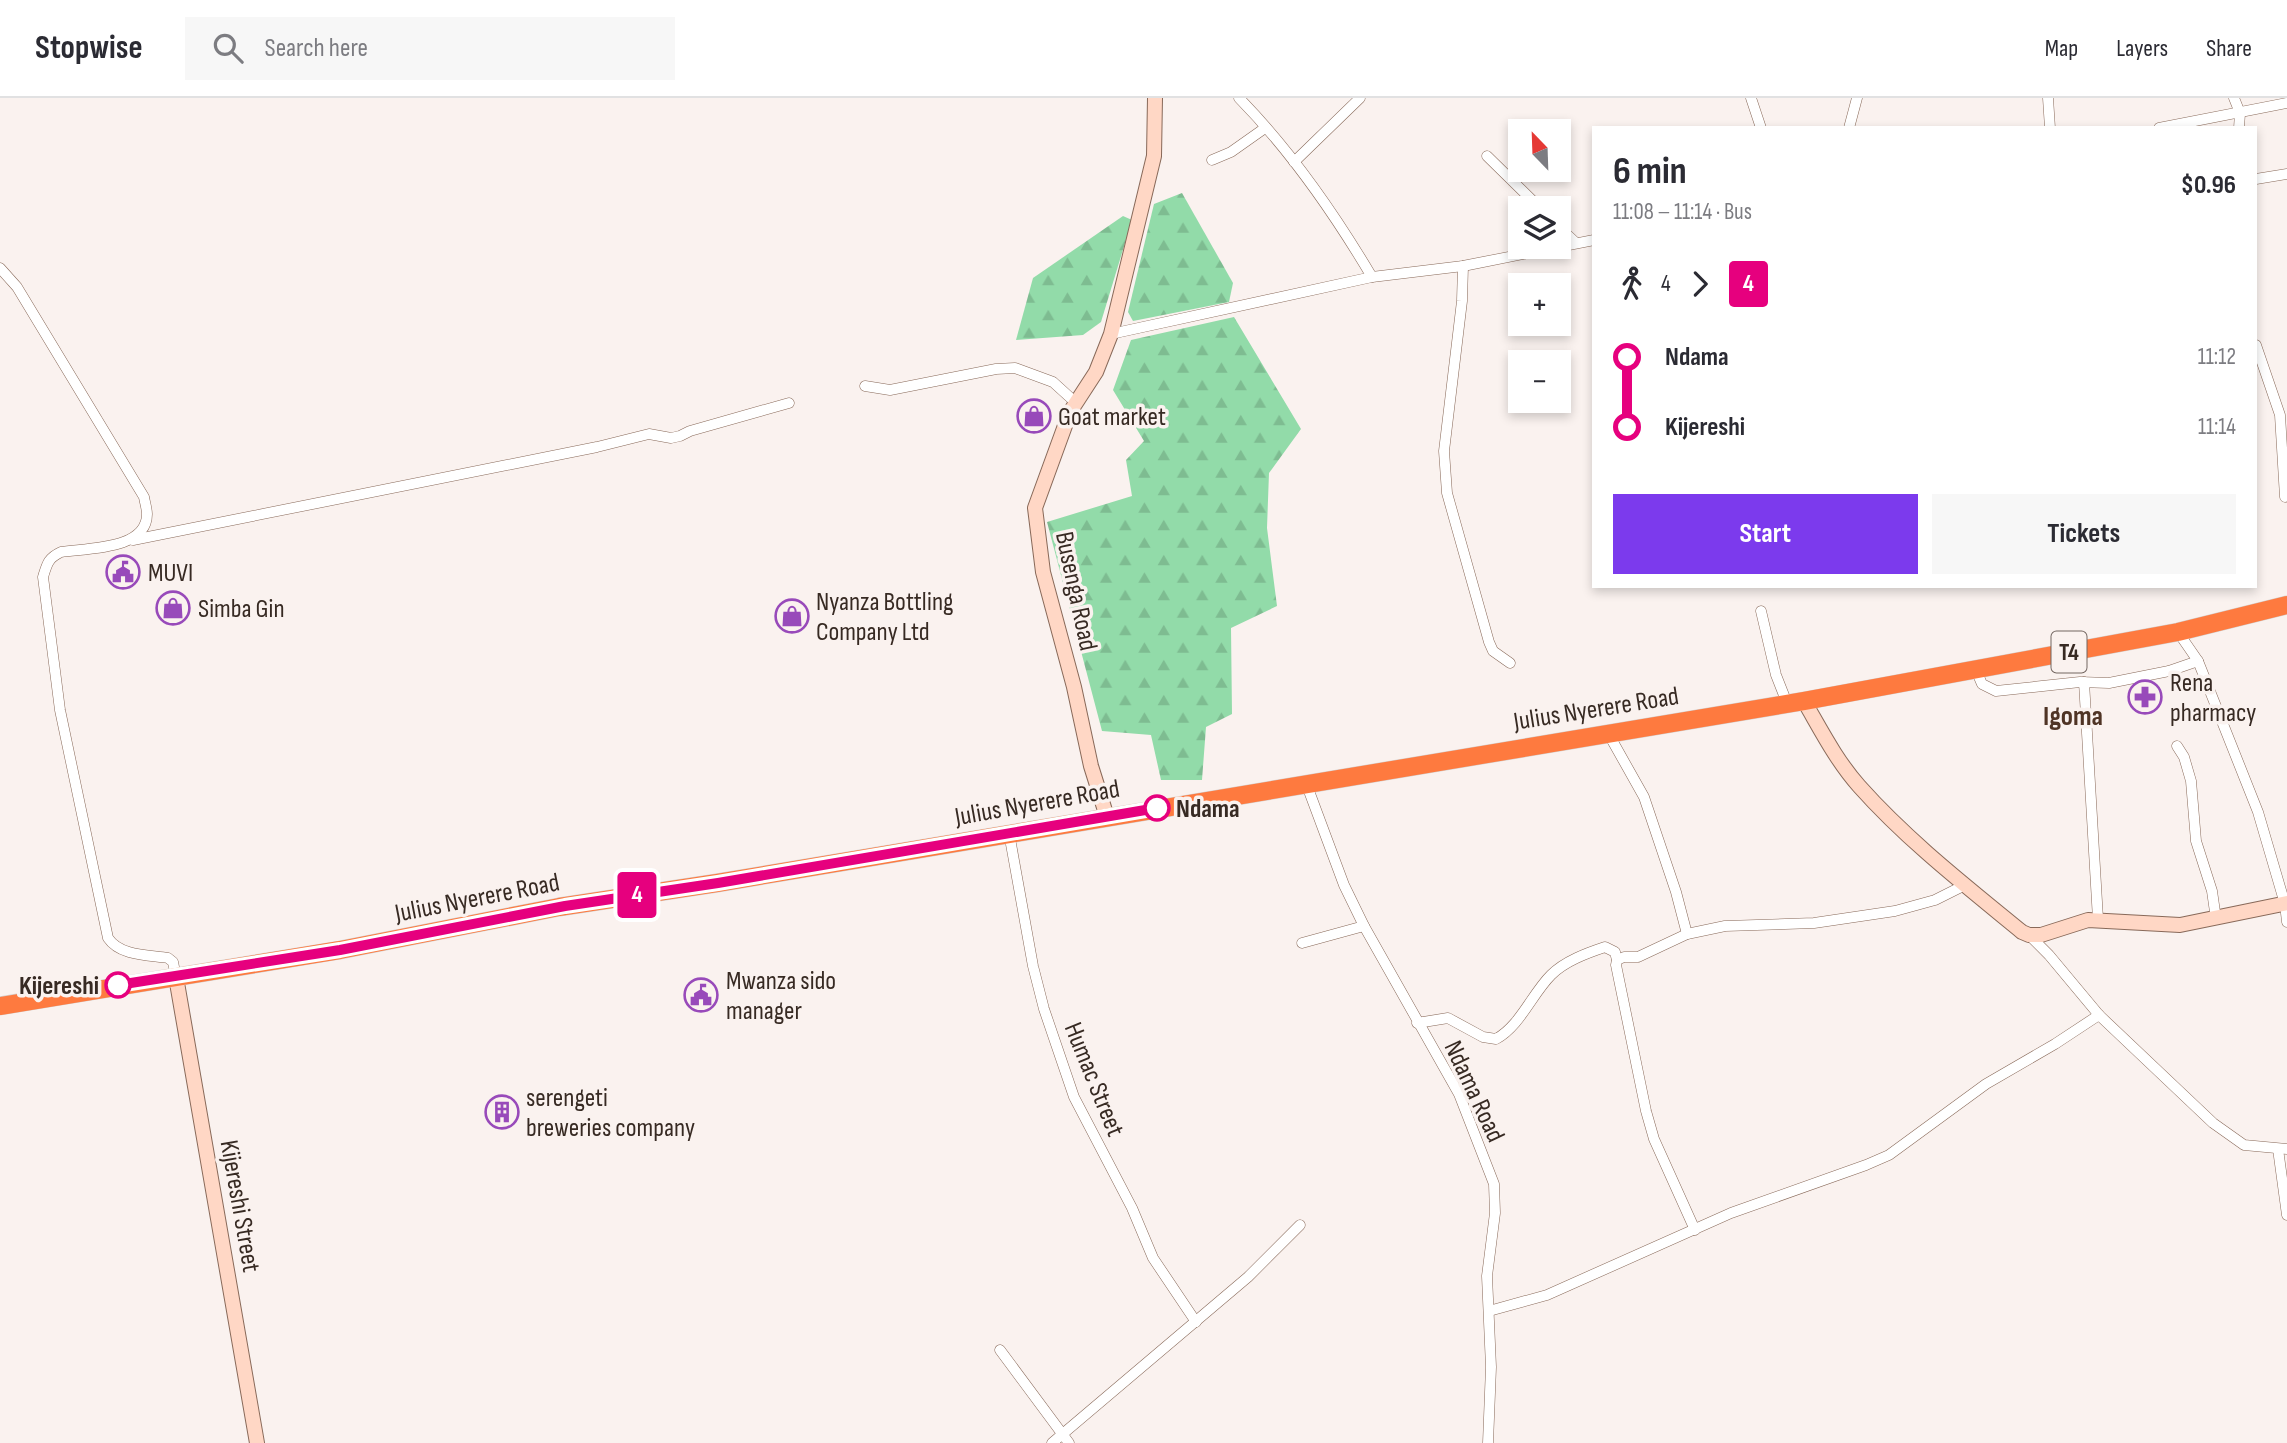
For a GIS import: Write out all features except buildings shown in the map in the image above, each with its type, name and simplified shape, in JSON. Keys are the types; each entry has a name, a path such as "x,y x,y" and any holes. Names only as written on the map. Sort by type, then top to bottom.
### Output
{"highway":[{"name":"Julius Nyerere Road","path":"0,1006 340,950 559,907 718,883 1795,702 2178,632 2287,605"}],"street":[{"name":"Busenga Road","path":"1107,817 1091,766 1074,687 1043,572 1035,509 1075,402 1096,372 1111,334 1154,156 1155,98"},
{"path":"1239,98 1294,162 1338,220 1372,277"},
{"path":"1294,162 1360,98"},
{"path":"1751,98 1760,126"},
{"path":"1850,126 1857,98"},
{"path":"2048,98 2050,126"},
{"path":"2234,98 2240,113 2239,126"},
{"path":"2170,126 2287,103"},
{"path":"1212,160 1231,152 1265,128"},
{"path":"1487,156 1528,196"},
{"path":"2257,178 2287,174"},
{"path":"1571,238 1576,243"},
{"path":"1111,334 1372,277 1463,266 1592,240"},
{"path":"1463,266 1444,473 1462,551 1489,642 1493,651 1510,663"},
{"path":"0,268 17,287 144,498 147,515 144,528 133,540"},
{"path":"2257,348 2280,415 2285,496"},
{"path":"865,386 890,390 996,369 1015,368 1054,382 1075,402"},
{"path":"176,977 173,962 168,958 124,951 114,947 108,938 60,710 43,577 52,556 61,552 597,447 632,437 649,434 671,438 789,402"},
{"path":"1761,611 1776,675 1858,785 1890,818 1965,885 2029,935 2099,1015 2213,1124 2244,1144 2283,1149 2287,1215"},
{"path":"2178,632 2198,661 2258,812 2286,903 2287,922"},
{"path":"1976,670 1982,684 1996,691 2084,682 2109,683 2169,671 2198,661"},
{"path":"2084,682 2098,919"},
{"path":"1608,733 1644,797 1667,863 1687,934"},
{"path":"2177,746 2184,757 2191,781 2196,841 2212,891 2216,919"},
{"name":"Ndama Road","path":"1306,783 1344,885 1458,1094 1494,1184 1495,1213 1487,1276 1491,1398 1488,1443"},
{"name":"Humac Street","path":"1009,833 1033,966 1044,1009 1074,1097 1132,1208 1153,1258 1196,1322"},
{"path":"1617,960 1638,957 1687,934 1724,926 1814,923 1895,911 1935,900 1965,885"},
{"path":"2029,935 2041,935 2073,922 2098,919 2180,925 2286,903"},
{"path":"1302,943 1364,926"},
{"path":"1417,1023 1448,1018 1483,1037 1496,1038 1506,1031 1548,977 1565,964 1605,947 1615,952 1646,1111 1654,1139 1695,1230"},
{"name":"Kijereshi Street","path":"176,977 257,1443"},
{"path":"1489,1311 1547,1294 1731,1213 1866,1166 1889,1154 1986,1084 2099,1015"},
{"path":"1052,1443 1066,1439 1248,1277 1300,1225"},
{"path":"1000,1350 1066,1439"}],"green space":[{"path":"1182,193 1233,283 1229,302 1133,321 1128,312 1154,204"},
{"path":"1123,216 1132,220 1101,322 1083,335 1016,340 1033,278"},
{"path":"1234,317 1301,429 1269,473 1267,528 1277,606 1231,628 1232,714 1206,727 1202,780 1161,780 1151,735 1102,731 1047,522 1132,496 1126,460 1144,441 1113,390 1131,340"}],"bus line":[{"name":"4","path":"118,985 340,950 565,906 718,883 1157,808"}],"place":[{"name":"Goat market","path":"1034,416"},
{"name":"MUVI","path":"123,572"},
{"name":"Simba Gin","path":"173,608"},
{"name":"Nyanza Bottling Company Ltd","path":"792,616"},
{"name":"Rena pharmacy","path":"2145,697"},
{"name":"Ndama","path":"1157,808"},
{"name":"Kijereshi","path":"118,985"},
{"name":"Mwanza sido manager","path":"701,995"},
{"name":"serengeti breweries company","path":"502,1112"}],"district":[{"name":"Igoma","path":"2073,715"}]}
